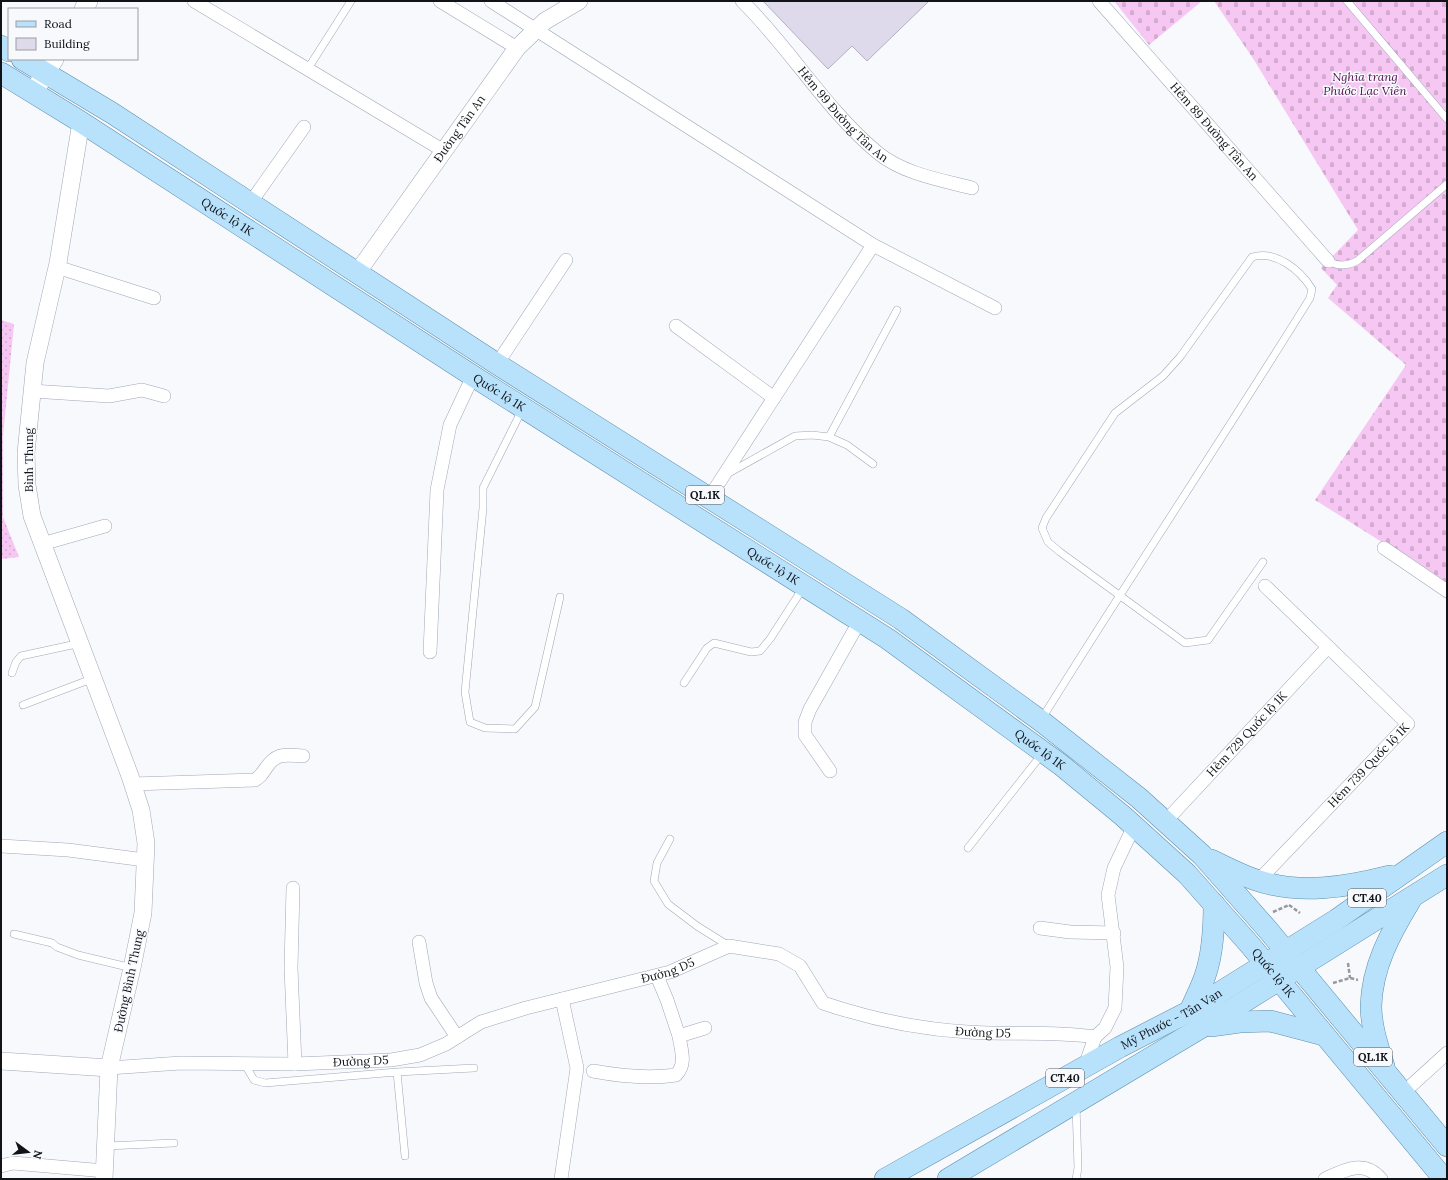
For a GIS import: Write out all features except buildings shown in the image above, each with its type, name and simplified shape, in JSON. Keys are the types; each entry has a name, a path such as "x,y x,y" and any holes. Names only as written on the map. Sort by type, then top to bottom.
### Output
{"main road":[{"name":"Quốc lộ 1K","path":"26,60 50,66 82,94 251,202 497,364 901,619 1041,721 1133,793 1202,855 1286,951 1403,1093 1443,1135"},
{"path":"33,93 50,66"},
{"name":"Quốc lộ 1K","path":"1,73 82,122 473,376 888,639 1061,764 1134,826 1187,874 1279,980 1444,1179"},
{"path":"82,94 82,122"},
{"path":"343,292 357,272"},
{"name":"Mỹ Phước - Tân Vạn","path":"885,1179 1085,1066 1190,1011 1336,920 1447,842"},
{"path":"1202,855 1258,881 1309,888 1355,885 1400,874"},
{"name":"Mỹ Phước - Tân Vạn","path":"948,1179 1201,1028 1447,874"},
{"path":"1386,1072 1375,1034 1371,1006 1374,977 1385,945 1412,897"},
{"path":"1190,1011 1205,975 1210,956 1213,934 1214,904"},
{"path":"1201,1028 1240,1022 1270,1021 1324,1035"}],"street":[{"path":"194,1 444,151"},
{"path":"440,1 517,48"},
{"path":"490,1 873,246 994,308"},
{"name":"Đường Tân An","path":"357,272 517,48 544,21 578,1"},
{"name":"Hẻm 99 Đường Tân An","path":"742,1 778,40 841,116 879,153 926,176 972,188"},
{"name":"Hẻm 89 Đường Tân An","path":"1100,1 1328,261"},
{"name":"Bình Thung","path":"82,122 57,267 35,363 26,453 27,485 32,516 133,784"},
{"path":"251,202 304,127"},
{"path":"709,498 873,246"},
{"path":"497,364 566,260"},
{"path":"57,267 154,298"},
{"path":"676,326 774,398"},
{"path":"430,652 437,490 450,425 473,376"},
{"path":"32,391 110,396 142,390 164,396"},
{"path":"42,544 105,526"},
{"path":"1384,548 1447,591"},
{"name":"Hẻm 739 Quốc lộ 1K","path":"1258,881 1408,724 1265,586"},
{"path":"830,771 805,735 805,722 810,709 859,622"},
{"name":"Hẻm 729 Quốc lộ 1K","path":"1165,822 1328,647"},
{"path":"133,784 254,780 260,777 272,759 278,756 303,756"},
{"name":"Đường Bình Thung","path":"104,1175 109,1068 143,912 146,844 141,810 133,784"},
{"path":"1085,1066 1095,1037 1105,1028 1115,1008 1117,967 1114,933 1108,895 1114,868 1134,826"},
{"path":"1,846 68,850 146,860"},
{"path":"293,888 291,968 294,1064"},
{"path":"1040,928 1070,932 1114,933"},
{"path":"419,942 426,983 431,998 457,1037"},
{"name":"Đường D5","path":"1,1061 109,1068 181,1063 294,1064 391,1060 420,1055 446,1044 481,1022 562,999 657,976 670,972 729,946 779,954 800,966 822,1003 878,1020 968,1032 1095,1037"},
{"path":"593,1072 619,1076 665,1076 676,1075 682,1067 683,1061 679,1036 657,976"},
{"path":"561,1179 577,1068 562,999"},
{"path":"679,1036 705,1028"},
{"path":"1403,1093 1447,1053"},
{"path":"1,1166 13,1163 104,1175"},
{"path":"1324,1179 1345,1169 1359,1167 1369,1169 1381,1179"}],"lane":[{"path":"307,70 351,1"},
{"path":"1347,1 1447,119"},
{"path":"1328,261 1340,266 1357,261 1447,184"},
{"path":"1041,721 1119,594 1213,453 1310,298 1312,289 1304,276 1280,259 1261,254 1252,257 1180,357 1162,376 1116,413 1046,518 1042,528 1048,542 1119,594 1185,643 1208,640 1263,562"},
{"path":"829,437 897,310"},
{"path":"523,408 483,488 483,508 465,692 470,722 485,728 515,729 535,707 560,597"},
{"path":"723,476 795,436 812,435 829,437 847,445 873,464"},
{"path":"684,683 707,648 714,643 751,652 760,651 770,639 804,586"},
{"path":"12,674 16,662 21,656 81,643"},
{"path":"23,705 94,678"},
{"path":"968,848 1043,752"},
{"path":"670,839 657,863 654,881 668,904 697,926 729,946"},
{"path":"14,934 52,943 78,955 132,968"},
{"path":"244,1063 254,1080 265,1083 397,1072 474,1068"},
{"path":"397,1072 405,1156"},
{"path":"1076,1102 1078,1168 1076,1179"},
{"path":"106,1146 174,1143"}],"path":[{"path":"1272,913 1289,904"},
{"path":"1289,904 1300,913"},
{"path":"1329,984 1350,978 1348,963"}],"green space":[{"path":"1114,1 1202,1 1149,45"},
{"name":"Nghĩa trang Phước Lạc Viên","path":"1214,1 1447,1 1447,583 1315,500 1406,365 1328,298 1337,285 1321,268 1358,230 1254,60"},
{"path":"1,320 14,324 3,436 3,517 19,557 1,559"}]}
